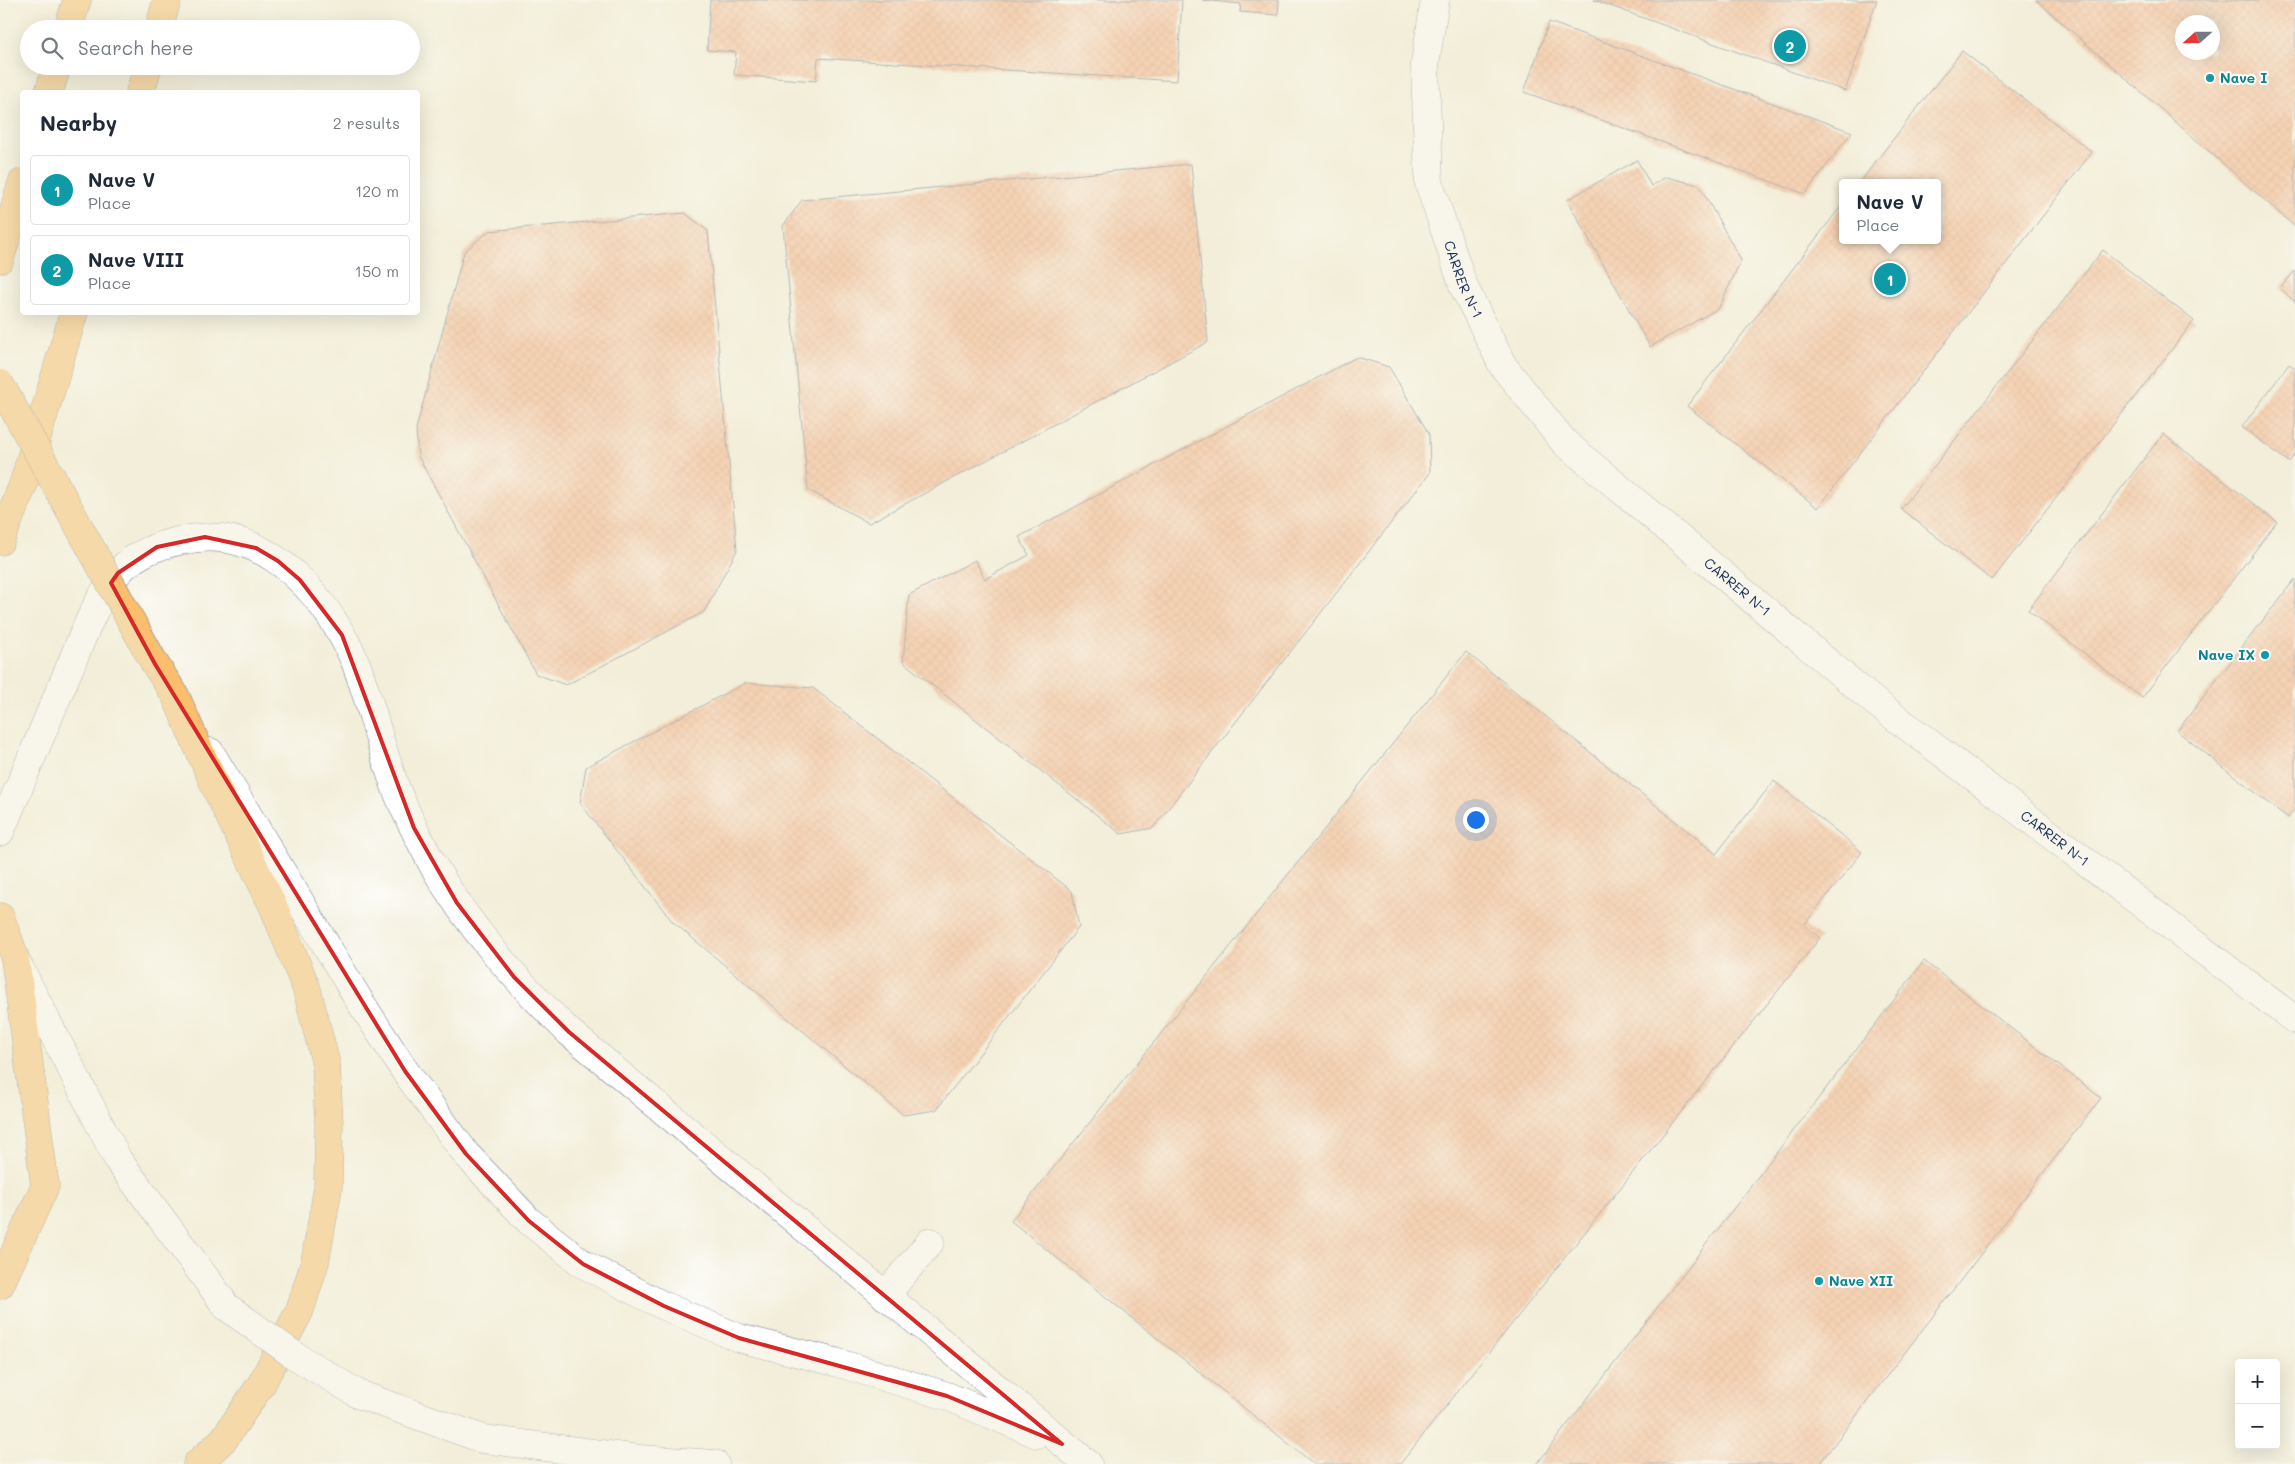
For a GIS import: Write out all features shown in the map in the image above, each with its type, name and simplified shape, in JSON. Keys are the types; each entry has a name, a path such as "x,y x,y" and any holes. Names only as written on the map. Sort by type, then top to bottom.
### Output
{"highway":[{"path":"71,20 77,0"},
{"path":"162,20 168,0"},
{"path":"51,90 55,75"},
{"path":"141,90 145,75"},
{"path":"0,259 20,190"},
{"path":"0,541 23,485 73,315"},
{"path":"0,384 156,664 175,694 216,788 274,908 307,990 326,1064 329,1124 328,1188 315,1262 300,1310 262,1383 224,1440 197,1464"},
{"path":"0,917 14,958 44,1186 0,1285"}],"street":[{"name":"CARRER N-1","path":"1435,0 1425,64 1430,183 1463,285 1503,366 1564,442 1875,702 2295,1020"},
{"path":"0,832 92,614 118,573 134,560 157,547 181,540 205,537 231,540 256,548 278,561 300,580 324,608 342,635 356,664 398,792 414,828 457,903 514,977 569,1032 1088,1464"},
{"path":"175,694 359,1000 405,1072 466,1154 529,1221 583,1264 664,1306 739,1338 835,1362 947,1396 1062,1444"},
{"path":"14,958 118,1160 227,1307 291,1353 358,1394 483,1439 639,1459 715,1464"},
{"path":"885,1296 930,1242"}],"highlighted area":[{"path":"205,537 256,548 278,561 300,580 342,635 414,828 457,903 514,977 569,1032 1062,1444 947,1396 739,1338 664,1306 583,1264 529,1221 466,1154 405,1071 155,664 111,583 118,573 157,547"}],"building":[{"path":"710,0 1182,0 1177,81 818,58 816,81 734,75 736,52 707,50"},
{"path":"1202,0 1279,0 1278,15 1240,12 1241,4"},
{"path":"1594,0 1877,0 1845,91"},
{"name":"Nave I","path":"2036,0 2295,0 2295,227 2234,173"},
{"path":"1549,22 1852,132 1805,194 1524,92"},
{"path":"1962,51 2092,152 1818,508 1687,406 1839,209 1839,244 1941,244 1941,179 1862,179"},
{"path":"1637,160 1651,186 1666,177 1699,185 1741,260 1719,308 1650,347 1567,200"},
{"path":"1191,164 1208,342 869,523 808,490 783,226 802,200"},
{"path":"685,213 708,231 737,550 704,612 566,685 536,674 418,456 416,429 464,252 489,231"},
{"path":"2103,250 2194,321 1992,580 1901,509"},
{"path":"2295,271 2295,302 2280,288"},
{"path":"1357,357 1389,367 1429,434 1430,473 1153,828 1121,834 903,662 909,595 975,560 985,579 1029,555 1019,537"},
{"path":"2289,364 2295,368 2295,454 2289,462 2242,427"},
{"path":"2163,434 2277,522 2142,698 2028,610"},
{"name":"Nave IX","path":"2295,579 2295,808 2288,818 2177,731"},
{"path":"1466,652 1716,854 1774,781 1862,852 1804,925 1820,938 1400,1464 1314,1464 1011,1221"},
{"path":"745,683 813,688 1072,891 1079,927 936,1110 903,1115 672,921 580,803 586,767"},
{"name":"Nave XII","path":"1924,961 2101,1098 1819,1464 1537,1464"}],"place":[{"name":"Nave VIII","path":"1790,46"},
{"name":"Nave I","path":"2210,78"},
{"name":"Nave V","path":"1890,279"},
{"name":"Nave IX","path":"2265,655"},
{"name":"Nave XII","path":"1819,1281"}]}
